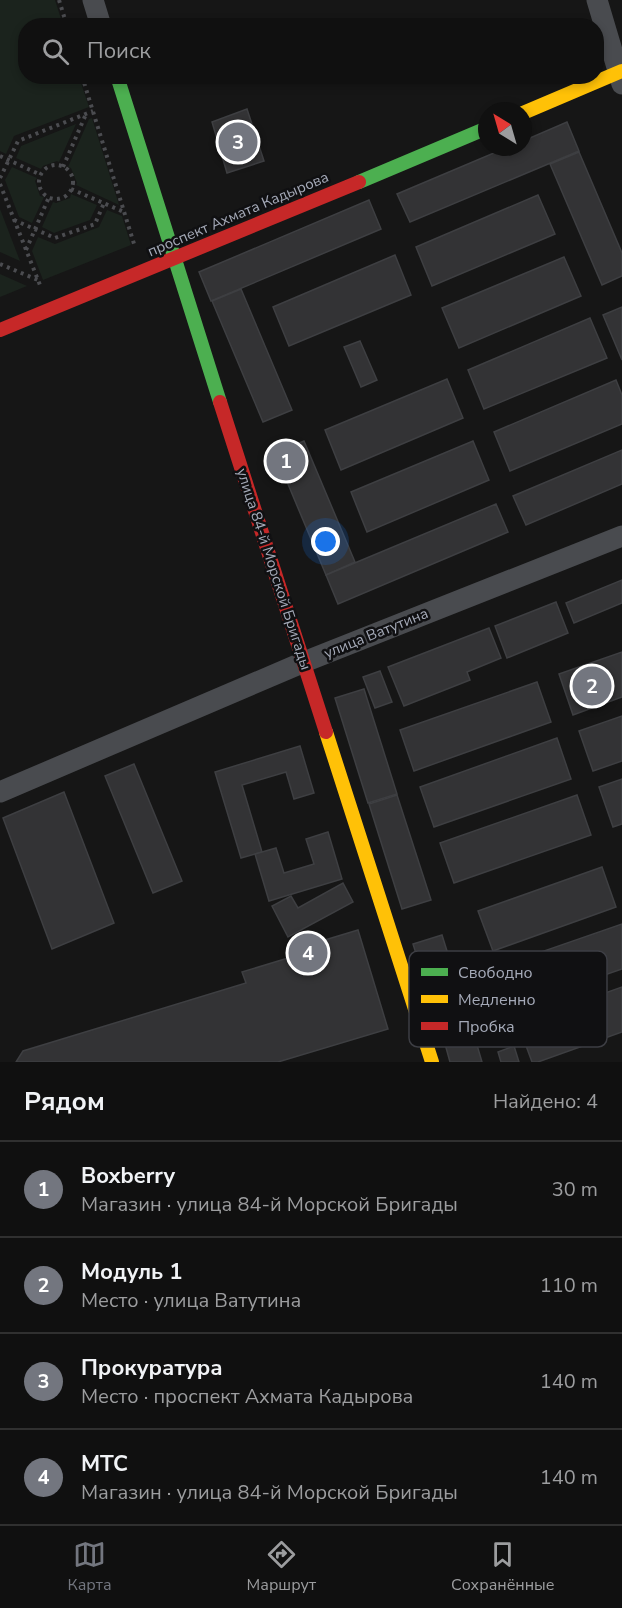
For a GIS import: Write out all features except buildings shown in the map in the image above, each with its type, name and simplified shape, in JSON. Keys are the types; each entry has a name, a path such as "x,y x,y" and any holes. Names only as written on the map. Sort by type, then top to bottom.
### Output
{"street":[{"path":"93,0 99,18"},
{"path":"597,0 603,18"},
{"path":"604,22 621,76 604,82"},
{"name":"улица 84-й Морской Бригады","path":"119,84 409,990"},
{"path":"532,109 599,84"},
{"name":"проспект Ахмата Кадырова","path":"0,330 478,132"},
{"name":"улица Ватутина","path":"0,792 304,662 622,536"},
{"name":"улица 84-й Морской Бригады","path":"427,1047 432,1062"}],"path":[{"path":"59,0 65,18"},
{"path":"85,84 135,247"},
{"path":"0,178 18,141 93,111"},
{"path":"63,167 86,114"},
{"path":"0,156 41,175"},
{"path":"56,164 69,170 73,183 68,195 56,200 43,194 38,182 41,175 44,168 56,164"},
{"path":"0,184 39,283 0,264"},
{"path":"70,189 124,212"},
{"path":"26,250 49,196"},
{"path":"14,220 55,238 95,224 104,203"}],"shaded area":[{"path":"0,0 55,0 61,18 18,18 18,84 81,84 89,107 14,136 6,154 0,151"},
{"path":"92,118 119,205 76,185 71,168 68,167 89,119"},
{"path":"76,124 59,162 43,166 41,169 16,158 21,146"},
{"path":"12,167 37,178 35,181 40,196 44,197 32,223 19,217 5,180"},
{"path":"71,194 97,205 90,220 54,233 42,227 53,202 70,198"},
{"path":"0,209 20,261 0,252"},
{"path":"107,210 122,216 131,245 43,280 32,251 38,237 55,244 99,227"},
{"path":"0,274 27,286 0,297"}],"traffic: fast":[{"path":"120,84 220,402"},
{"path":"359,182 478,132"}],"traffic: slow":[{"path":"604,79 622,71"},
{"path":"532,109 591,84"},
{"path":"326,732 409,990"},
{"path":"427,1047 432,1062"}],"traffic: jam":[{"path":"0,330 359,182"},
{"path":"220,402 326,732"}],"place":[{"name":"Прокуратура","path":"238,142"},
{"name":"Boxberry","path":"286,461"},
{"name":"Модуль 1","path":"592,686"},
{"name":"МТС","path":"308,953"}]}
